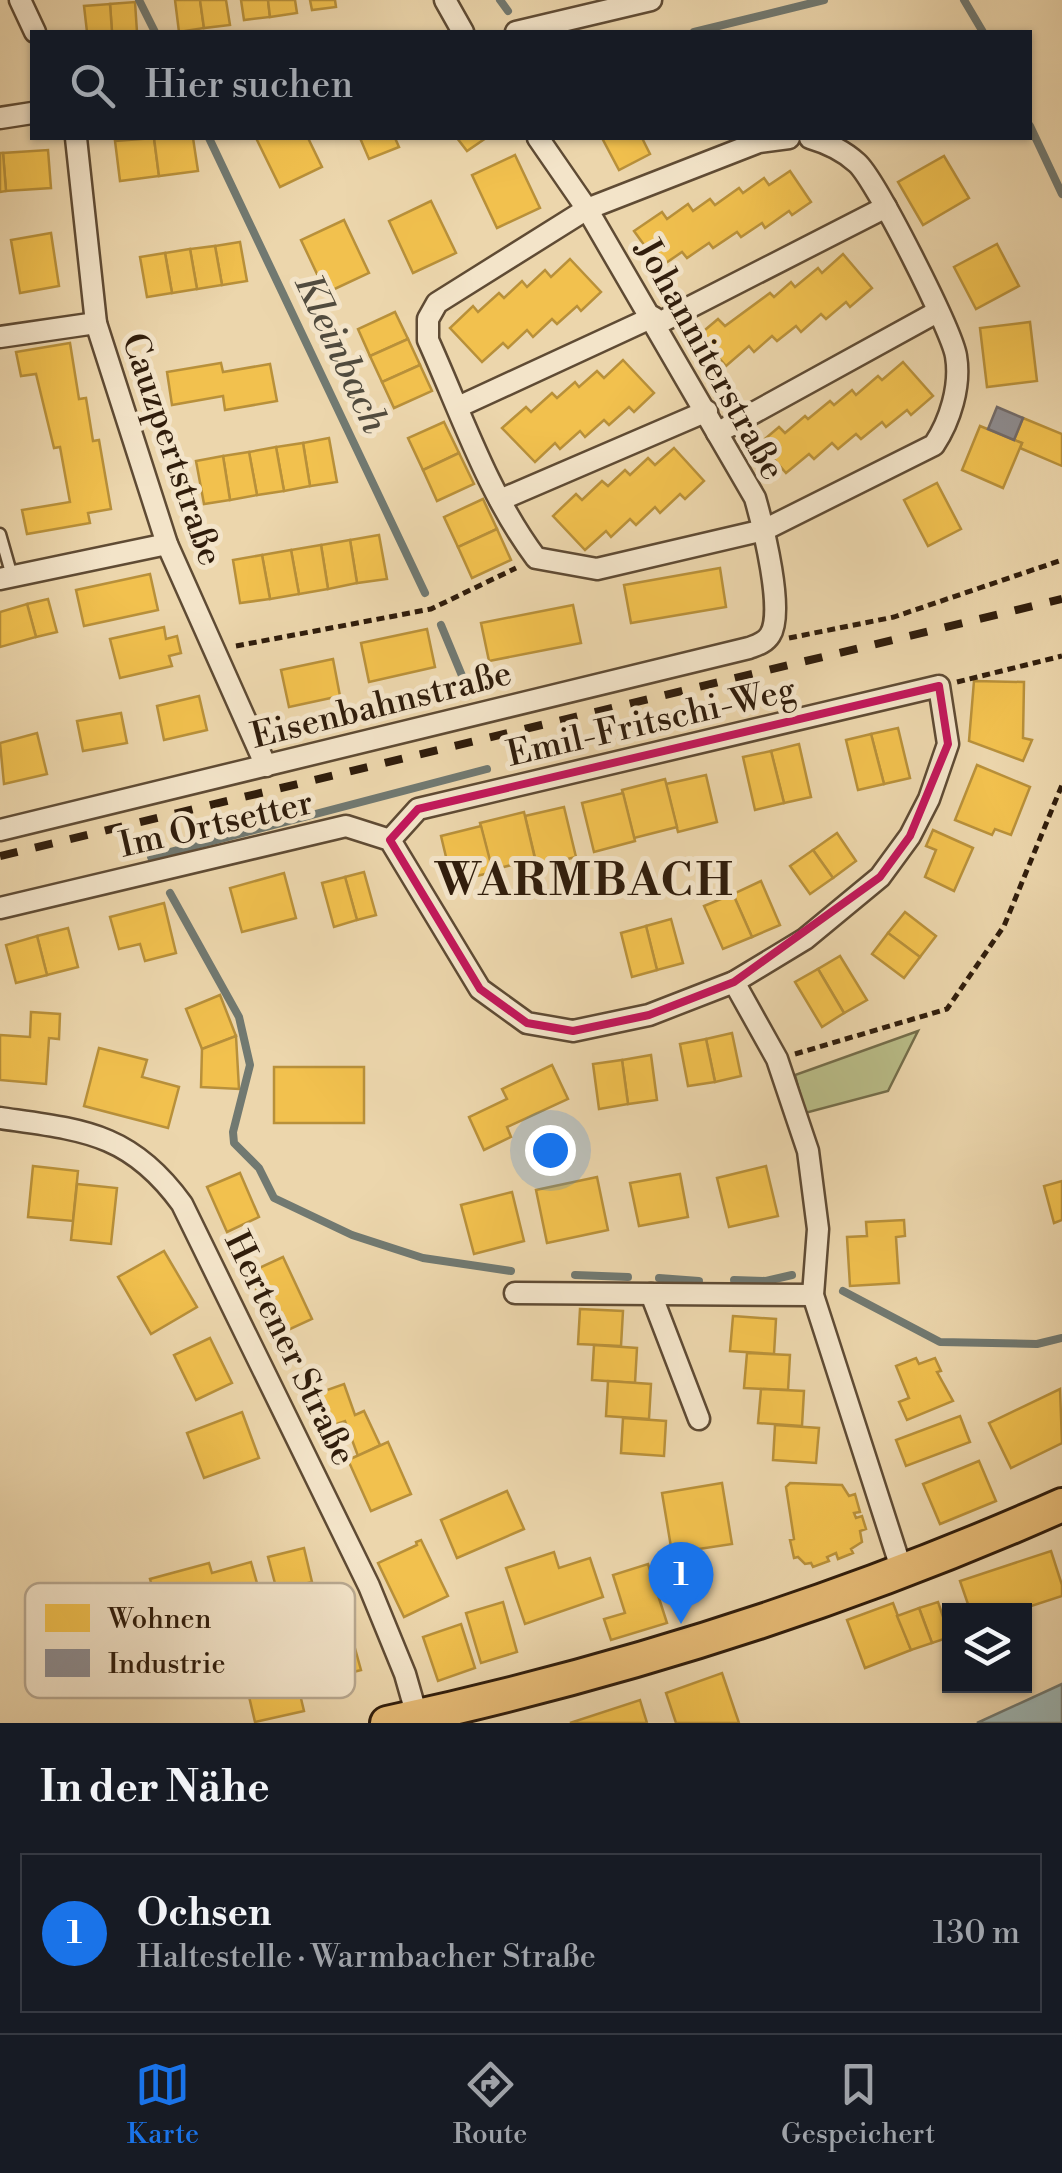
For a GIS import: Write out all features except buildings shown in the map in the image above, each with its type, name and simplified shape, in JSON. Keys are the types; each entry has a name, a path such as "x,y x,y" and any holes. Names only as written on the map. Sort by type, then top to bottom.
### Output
{"main road":[{"path":"402,1720 674,1648 902,1570 1062,1505"}],"street":[{"path":"20,0 34,30"},
{"path":"444,0 462,30"},
{"path":"524,30 652,0"},
{"path":"0,118 30,114"},
{"name":"Cauzpertstraße","path":"76,140 96,324 168,544 266,766"},
{"name":"Johanniterstraße","path":"539,140 588,208 755,498 764,530 775,614 772,632"},
{"path":"774,140 759,142 588,208 437,303 428,320 428,340 500,500 536,558 597,569 764,530 934,445 947,426 958,374 952,339 886,206 859,164 830,144 817,140"},
{"path":"458,406 655,321 886,206"},
{"path":"717,433 937,312"},
{"path":"0,337 96,324"},
{"path":"500,500 706,411"},
{"path":"6,577 168,544"},
{"name":"Eisenbahnstraße","path":"0,830 749,648 766,640 772,632"},
{"path":"390,840 480,990 527,1023 573,1032 649,1016 734,982 805,939 880,877 910,836 929,799 948,744 940,686"},
{"name":"Emil-Fritschi-Weg","path":"390,840 418,809 940,686"},
{"name":"Im Ortsetter","path":"0,908 346,826 390,840"},
{"path":"734,982 777,1059 808,1151 818,1230 812,1295 902,1570"},
{"name":"Hertener Straße","path":"0,1118 86,1131 108,1140 163,1177 182,1204 370,1586 405,1674 402,1720"},
{"path":"514,1293 812,1295"},
{"path":"650,1294 699,1418"}],"lane":[{"path":"0,534 6,577"}],"path":[{"path":"213,651 431,609 536,558"},
{"path":"772,632 791,639 894,617 1062,560"},
{"path":"940,686 1062,656"},
{"path":"777,1059 948,1009 1004,926 1062,784"}],"highlighted area":[{"path":"939,686 948,744 910,836 880,877 734,982 649,1015 573,1031 527,1023 480,989 390,840 418,809"}],"green space":[{"path":"918,1031 888,1091 805,1113 795,1075"}],"water":[{"path":"1062,1684 1062,1723 977,1723"}],"waterway":[{"name":"Kleinbach","path":"139,0 154,30"},
{"name":"WARMBACH","path":"500,0 508,11"},
{"name":"WARMBACH","path":"702,30 824,0"},
{"name":"WARMBACH","path":"964,0 982,30"},
{"name":"WARMBACH","path":"1032,130 1062,194"},
{"name":"Kleinbach","path":"210,140 425,593"},
{"name":"Kleinbach","path":"441,625 470,695"},
{"name":"Kleinbach","path":"151,857 487,769"},
{"name":"Kleinbach","path":"170,893 239,1017 250,1065 233,1132 234,1143 259,1168 274,1198 352,1235 423,1258 511,1271"},
{"path":"575,1275 628,1277"},
{"path":"734,1280 766,1281 792,1275"},
{"path":"659,1278 699,1281"},
{"path":"843,1291 940,1342 1037,1344 1062,1338"}],"railway":[{"path":"0,856 1062,599"}],"place":[{"name":"Ochsen","path":"681,1624"}],"district":[{"name":"WARMBACH","path":"585,879"}]}
